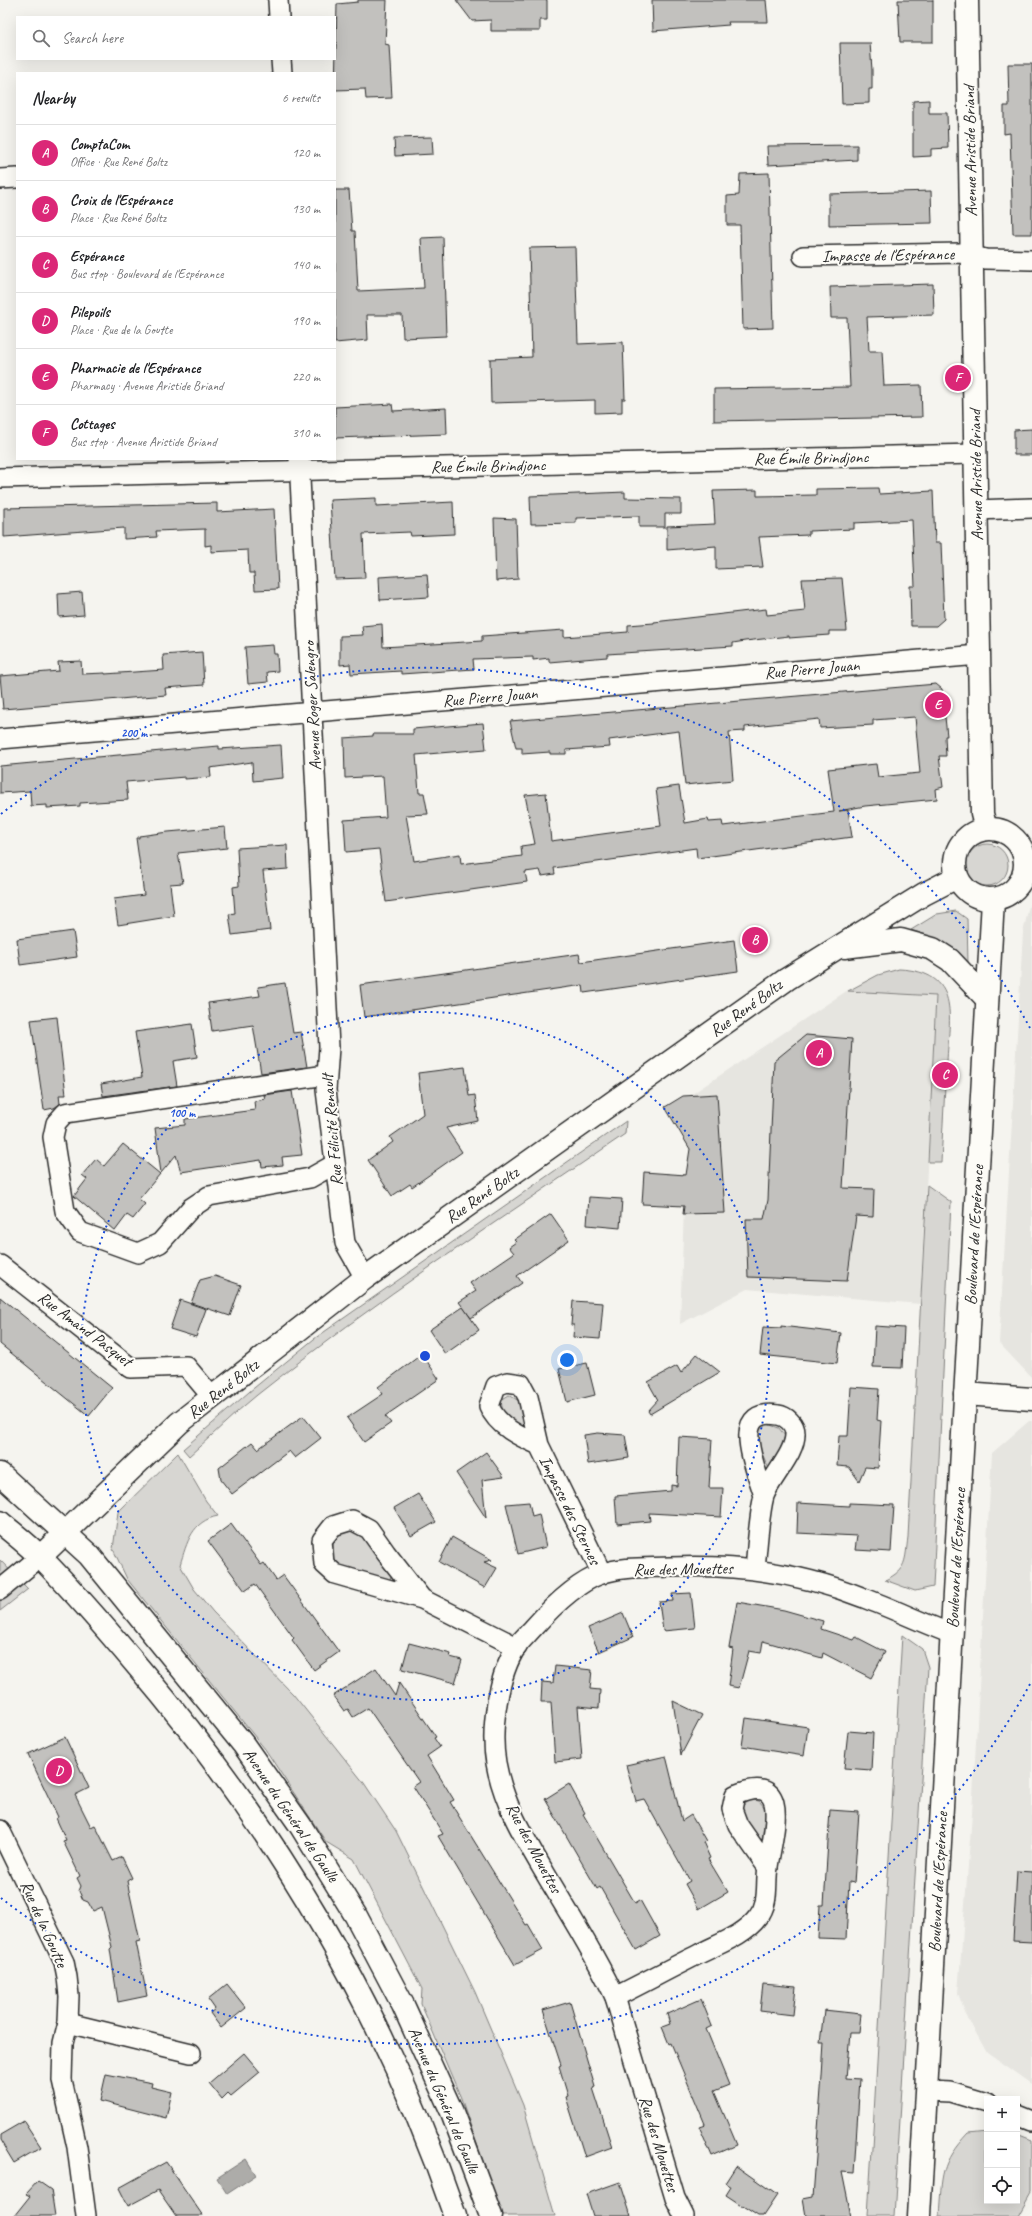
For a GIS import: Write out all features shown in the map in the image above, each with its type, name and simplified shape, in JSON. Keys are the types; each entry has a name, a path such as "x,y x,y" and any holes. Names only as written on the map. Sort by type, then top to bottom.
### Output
{"main road":[{"name":"Avenue Aristide Briand","path":"967,0 982,814 986,829"},
{"path":"986,829 1006,833 1021,846 1028,855 1022,880 1015,890 1005,897 993,900 982,899 971,895 962,887 957,877 955,861 960,846 976,832 986,829"},
{"name":"Rue René Boltz","path":"40,1557 180,1423 365,1278 787,979 924,894 957,877"},
{"name":"Boulevard de l'Espérance","path":"920,2216 993,900"},
{"path":"837,948 901,940 933,949 950,960 987,999"},
{"path":"965,1394 1032,1399"},
{"name":"Avenue du Général de Gaulle","path":"0,1474 89,1555 243,1744 300,1825 356,1916 403,2005 452,2112 491,2216"},
{"name":"Avenue du Général de Gaulle","path":"0,1522 40,1557 94,1615 172,1707 233,1787 289,1869 330,1938 373,2020 410,2099 454,2216"}],"street":[{"path":"278,0 279,16"},
{"path":"281,60 282,72"},
{"path":"0,179 16,178"},
{"name":"Impasse de l'Espérance","path":"803,256 961,253 972,257 998,260 1032,260"},
{"name":"Rue Émile Brindjonc","path":"0,478 299,465 975,454"},
{"name":"Avenue Roger Salengro","path":"299,465 324,952"},
{"path":"976,510 1032,508"},
{"name":"Rue Pierre Jouan","path":"0,739 979,655"},
{"name":"Rue Félicité Renault","path":"324,952 329,1047 326,1074 345,1244 365,1278"},
{"path":"326,1074 65,1113 56,1123 53,1137 65,1211 80,1232 138,1253 160,1243 191,1208 209,1196 310,1178 335,1164"},
{"name":"Rue Amand Pasquet","path":"0,1264 131,1368 186,1366 212,1397"},
{"name":"Impasse des Sternes","path":"539,1445 602,1574"},
{"path":"754,1569 764,1496"},
{"path":"422,1599 386,1553 370,1528 352,1520 333,1526 322,1540 324,1564 335,1574 422,1599 517,1647"},
{"path":"0,1590 40,1557"},
{"name":"Rue des Mouettes","path":"684,2216 675,2198 615,1997 601,1967 520,1830 502,1787 496,1762 497,1708 505,1672 517,1647 543,1617 579,1586 602,1574 634,1568 705,1566 754,1569 784,1574 834,1587 864,1597 918,1622 952,1634"},
{"name":"Rue de la Goutte","path":"0,1830 64,1962 67,1977 68,2023 63,2043 62,2080 77,2147 86,2216"},
{"path":"615,1997 739,1934 758,1917 767,1898 768,1868"},
{"path":"68,2023 191,2054"},
{"path":"927,2091 950,2092 984,2102"},
{"path":"1020,2116 1032,2121"}],"shaded area":[{"path":"987,844 1002,850 1008,865 1002,880 987,886 972,880 966,865 972,850"},
{"path":"1032,901 1032,1378 999,1343 1023,933 1029,906"},
{"path":"956,911 967,919 968,963 935,938 911,930 937,914"},
{"path":"899,969 919,972 933,978 942,988 947,999 949,1028 947,1062 940,1062 939,1085 945,1086 941,1162 928,1162 936,996 848,991 878,975"},
{"path":"848,990 936,996 920,1304 747,1289 680,1324 684,1206 692,1138 689,1096"},
{"path":"626,1121 625,1134 438,1261 301,1360 248,1402 189,1456 183,1449 249,1392 314,1339"},
{"path":"927,1185 951,1202 933,1587 915,1591 885,1580 897,1572 904,1563 908,1537"},
{"path":"509,1395 519,1401 527,1431 503,1414 501,1400"},
{"path":"1029,1421 1032,1421 1032,2085 987,2053 965,2013 958,1993 972,1814 992,1453"},
{"path":"767,1424 779,1428 785,1436 778,1454 769,1469 760,1449 759,1431"},
{"path":"178,1453 206,1501 218,1516 209,1519 196,1528 188,1541 180,1565 194,1589 213,1612 293,1694 364,1783 396,1831 475,1992 523,2105 555,2216 502,2216 461,2098 421,2004 422,1989 354,1859 326,1842 265,1749 127,1579 113,1549 118,1512"},
{"path":"351,1531 363,1536 391,1575 390,1580 345,1569 332,1560 333,1544 339,1534"},
{"path":"0,1560 28,1589 0,1611"},
{"path":"902,1635 922,1649 928,1667 894,2216 868,2216"},
{"path":"748,1799 759,1801 766,1809 762,1843 744,1822 741,1809"},
{"path":"984,2131 984,2204 1020,2204 1020,2135 1032,2140 1032,2193 1019,2216 939,2216 942,2180 947,2162 952,2153 968,2133"},
{"path":"246,2159 256,2175 227,2194 217,2178"}],"building":[{"path":"358,0 387,0 385,44 389,45 392,98 366,99 365,89 336,90 337,4 358,2"},
{"path":"456,0 547,0 547,20 540,20 540,31 491,31 491,20 472,21"},
{"path":"652,0 766,0 768,22 728,22 729,25 653,31"},
{"path":"898,0 933,0 933,42 900,42"},
{"path":"840,43 870,43 872,89 869,89 869,103 842,104"},
{"path":"1008,64 1032,64 1032,234 1013,234 1010,133 1004,134 1004,106 1009,106"},
{"path":"929,100 929,113 947,113 948,148 931,149 931,156 913,157 913,101"},
{"path":"432,137 433,154 395,156 394,138"},
{"path":"857,145 857,160 768,165 767,146"},
{"path":"769,173 773,328 743,329 740,225 727,225 727,196 739,195 740,174"},
{"path":"336,190 349,190 352,231 355,231 358,291 424,288 421,238 443,237 446,336 403,338 402,315 367,315 368,340 336,343"},
{"path":"931,191 932,223 829,225 829,194"},
{"path":"575,247 578,344 623,342 625,399 622,399 622,412 595,413 595,400 491,403 490,359 532,357 529,248"},
{"path":"933,284 934,315 867,317 869,351 882,351 884,386 921,385 922,417 714,421 714,389 850,387 847,318 831,318 830,287"},
{"path":"392,404 393,411 446,408 447,434 336,438 336,407"},
{"path":"1032,429 1032,455 1014,455 1014,430"},
{"path":"878,488 879,494 933,491 935,543 941,543 944,619 936,626 911,626 910,586 915,586 912,520 854,523 854,529 809,531 809,535 759,537 763,567 716,569 716,546 667,550 667,526 715,524 713,491 757,490 757,496 816,495 816,489"},
{"path":"625,492 625,498 681,499 681,514 665,514 665,527 639,527 639,516 576,518 576,523 531,524 530,496"},
{"path":"376,498 376,506 453,502 454,534 411,536 410,532 363,534 365,578 335,579 330,500"},
{"path":"217,503 217,512 274,509 278,589 255,590 254,573 249,573 248,550 211,552 211,545 205,546 205,529 156,531 157,537 124,539 124,528 4,537 4,508"},
{"path":"494,518 516,519 518,579 496,581"},
{"path":"427,574 429,597 380,600 379,577"},
{"path":"842,578 847,631 829,631 829,635 789,638 789,636 733,643 733,646 607,654 607,657 549,662 549,658 533,660 533,657 473,659 474,669 401,674 401,671 351,674 350,664 340,665 340,636 363,635 362,626 382,624 383,647 482,641 482,636 564,630 564,637 628,632 628,625 766,609 767,615 805,611 802,579"},
{"path":"82,592 84,615 59,617 58,594"},
{"path":"273,645 274,654 277,654 278,671 267,672 268,682 248,684 245,647"},
{"path":"202,652 204,685 165,688 166,695 3,709 0,676 59,671 58,662 81,661 82,674 164,670 163,655"},
{"path":"936,684 942,689 947,736 945,736 946,756 939,756 943,787 936,789 937,799 865,806 839,811 848,810 852,837 697,858 696,848 554,868 555,874 542,876 540,870 525,872 527,882 386,902 379,849 346,852 344,820 386,817 383,776 345,778 344,738 373,736 373,734 413,734 413,729 483,723 486,749 416,755 419,793 424,793 428,814 406,815 414,861 460,854 461,864 522,856 521,846 535,844 525,795 546,793 551,841 661,826 656,789 679,786 685,823 708,819 709,822 722,821 723,826 834,812 828,769 876,764 878,777 920,773 915,717 873,720 873,725 820,728 819,719 745,727 745,731 729,732 733,780 685,785 679,731 609,740 610,747 566,750 566,754 550,754 550,752 522,754 522,748 516,748 510,721"},
{"path":"281,745 283,778 253,781 252,762 210,768 211,777 185,779 185,777 126,782 128,800 80,803 80,806 47,808 47,805 31,806 30,791 0,793 0,766 219,746 219,749"},
{"path":"225,827 227,848 178,853 183,883 170,884 174,916 118,925 114,899 144,895 136,838 139,838 139,836 168,832"},
{"path":"287,845 288,869 263,871 270,930 232,935 229,914 235,913 233,887 239,886 237,848"},
{"path":"73,931 77,957 20,965 17,939"},
{"path":"734,940 738,971 584,993 583,985 364,1017 360,985 579,954 581,962"},
{"path":"285,983 293,1033 301,1032 307,1067 261,1073 253,1025 212,1031 208,1003 260,996 258,987"},
{"path":"57,1017 66,1095 59,1095 60,1104 54,1108 44,1110 31,1020"},
{"path":"192,1024 197,1057 173,1061 177,1086 103,1096 101,1084 142,1077 135,1032"},
{"path":"806,1035 852,1039 843,1188 874,1189 873,1217 856,1216 847,1281 748,1277 746,1219 764,1219 768,1200 774,1061"},
{"path":"465,1067 469,1096 475,1095 478,1121 446,1128 462,1152 412,1187 410,1184 392,1196 368,1160 393,1142 390,1137 423,1114 418,1073"},
{"path":"292,1091 302,1155 282,1157 283,1165 262,1167 261,1160 181,1172 176,1155 161,1173 155,1128 185,1125 185,1119 255,1110 254,1101 265,1099 264,1095"},
{"path":"717,1094 725,1213 683,1214 684,1206 642,1204 644,1172 686,1175 690,1149 665,1107 683,1096"},
{"path":"123,1144 160,1174 139,1199 145,1204 133,1219 127,1215 115,1231 74,1196 87,1179 82,1175 96,1159 104,1166"},
{"path":"589,1197 622,1199 620,1228 587,1225"},
{"path":"551,1214 569,1240 517,1276 522,1283 471,1318 459,1302 476,1291 470,1283 514,1253 509,1247 516,1242 514,1240"},
{"path":"215,1276 241,1285 230,1316 191,1303 200,1280"},
{"path":"0,1297 112,1388 89,1416 0,1344"},
{"path":"180,1300 206,1309 196,1337 170,1329"},
{"path":"573,1301 603,1303 600,1339 573,1337 574,1325 571,1325"},
{"path":"463,1307 479,1330 445,1354 429,1330"},
{"path":"781,1326 841,1333 837,1363 760,1355 763,1327 781,1328"},
{"path":"875,1326 904,1328 902,1368 873,1367"},
{"path":"422,1354 439,1379 385,1416 391,1423 364,1442 347,1418 383,1394 378,1387"},
{"path":"697,1354 720,1372 650,1414 648,1411 658,1400 648,1382 677,1366 681,1373"},
{"path":"587,1363 595,1395 567,1402 559,1369"},
{"path":"851,1387 879,1389 877,1420 881,1421 878,1468 865,1467 859,1481 849,1467 837,1466 839,1436 848,1436"},
{"path":"303,1416 321,1438 295,1458 289,1451 232,1494 221,1480 219,1468 252,1442 258,1449"},
{"path":"598,1433 625,1435 629,1458 588,1464 584,1435"},
{"path":"679,1437 712,1439 709,1488 723,1488 721,1517 649,1513 650,1521 617,1524 615,1496 671,1491 671,1485 677,1486"},
{"path":"486,1452 504,1477 482,1480 486,1518 456,1473"},
{"path":"418,1494 436,1522 411,1536 394,1508"},
{"path":"529,1502 532,1516 539,1514 546,1547 518,1554 506,1504"},
{"path":"798,1503 849,1506 849,1503 894,1505 891,1552 855,1550 857,1536 797,1533"},
{"path":"231,1524 261,1565 264,1563 276,1580 283,1575 339,1652 314,1670 292,1640 294,1638 255,1584 245,1591 208,1541"},
{"path":"452,1537 492,1560 484,1562 497,1568 485,1588 439,1562"},
{"path":"691,1593 695,1628 663,1631 659,1602 673,1601 672,1594"},
{"path":"737,1602 784,1610 823,1621 821,1629 854,1640 856,1637 885,1652 871,1678 823,1653 822,1658 763,1641 761,1653 749,1651 739,1688 728,1686 733,1649 729,1648"},
{"path":"623,1613 633,1637 599,1652 588,1628"},
{"path":"409,1643 451,1654 450,1657 462,1660 455,1683 402,1669"},
{"path":"555,1666 592,1670 590,1689 600,1690 599,1708 578,1706 582,1759 555,1762 551,1702 541,1702 542,1682 553,1683"},
{"path":"376,1668 395,1696 399,1683 436,1737 434,1738 440,1747 427,1756 454,1800 450,1802 543,1950 515,1965 438,1836 443,1834 413,1786 419,1782 368,1708 353,1717 348,1709 344,1711 333,1696"},
{"path":"673,1701 702,1715 681,1755"},
{"path":"746,1718 808,1727 804,1756 742,1746"},
{"path":"848,1731 873,1733 871,1770 844,1768"},
{"path":"65,1737 89,1788 75,1795 91,1827 95,1825 113,1861 122,1857 132,1878 127,1881 140,1941 136,1942 147,1996 118,2002 110,1949 112,1947 102,1907 93,1911 88,1902 83,1900 79,1891 81,1886 77,1878 80,1876 63,1841 66,1840 56,1818 58,1817 28,1754"},
{"path":"666,1756 682,1821 691,1815 706,1841 703,1842 710,1858 708,1859 728,1892 699,1909 685,1884 690,1881 644,1799 636,1801 626,1765"},
{"path":"569,1784 585,1813 583,1814 635,1903 640,1900 660,1936 636,1950 600,1887 597,1889 545,1799"},
{"path":"830,1810 859,1812 854,1883 849,1882 846,1939 818,1938 820,1905 824,1905"},
{"path":"1017,1871 1032,1872 1032,1942 1013,1941"},
{"path":"227,1984 246,2008 221,2028 210,2013 215,2009 208,1999"},
{"path":"763,1984 796,1987 793,2015 760,2011"},
{"path":"701,1999 712,2026 706,2029 729,2085 714,2091 737,2145 712,2156 699,2126 705,2124 671,2043 669,2044 662,2027 670,2024 667,2014"},
{"path":"570,2002 595,2087 593,2088 612,2147 585,2157 566,2097 568,2096 559,2066 561,2065 543,2010"},
{"path":"824,2010 861,2014 859,2032 850,2032 846,2078 860,2079 854,2173 842,2172 851,2216 806,2216 803,2199 813,2197 824,2043 820,2043"},
{"path":"244,2053 260,2072 231,2096 228,2093 222,2099 209,2083"},
{"path":"106,2074 152,2083 151,2087 172,2092 166,2118 100,2101"},
{"path":"24,2121 41,2147 14,2163 0,2140 0,2135"},
{"path":"166,2162 203,2216 176,2216 158,2190 128,2206 119,2188"},
{"path":"736,2166 777,2195 763,2216 758,2216 726,2195 731,2187 725,2183"},
{"path":"38,2181 51,2190 55,2216 14,2216 30,2196 26,2194"},
{"path":"620,2182 631,2216 593,2216 586,2194"}],"place":[{"name":"Cottages","path":"958,378"},
{"name":"Pharmacie de l'Espérance","path":"938,705"},
{"name":"Croix de l'Espérance","path":"755,940"},
{"name":"ComptaCom","path":"819,1053"},
{"name":"Espérance","path":"945,1075"},
{"name":"Pilepoils","path":"59,1771"}]}
